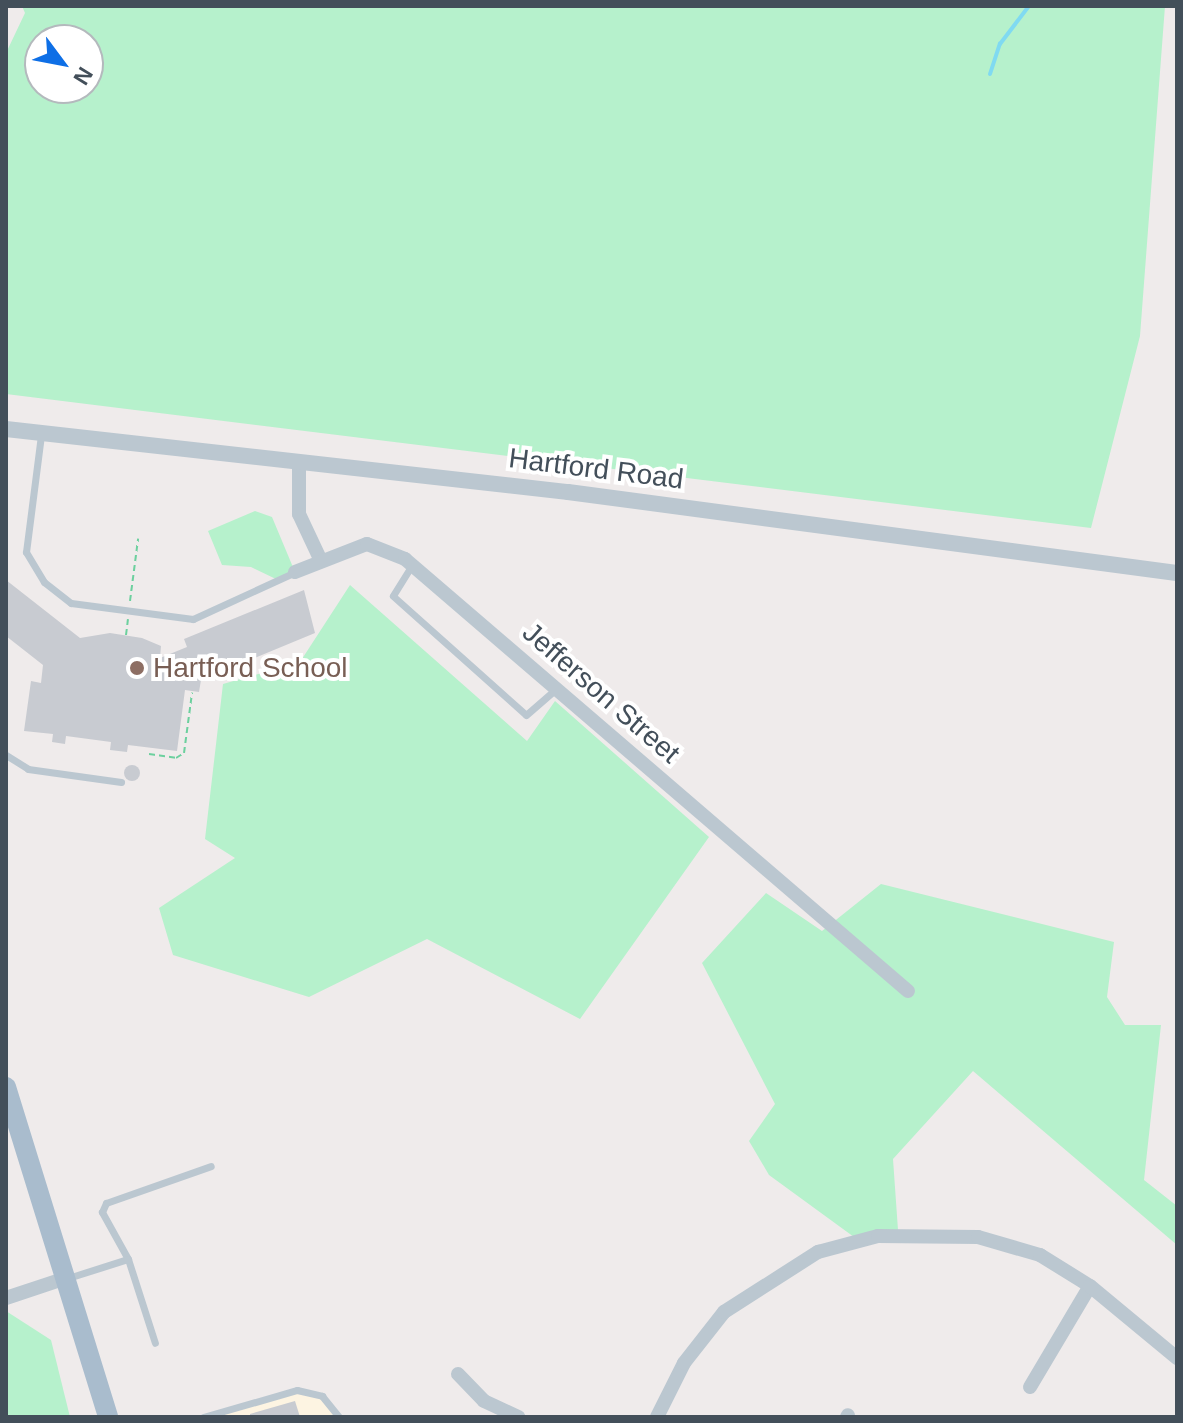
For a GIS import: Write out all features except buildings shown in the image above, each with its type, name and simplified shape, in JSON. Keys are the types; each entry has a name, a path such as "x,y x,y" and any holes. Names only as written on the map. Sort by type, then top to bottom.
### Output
{"main road":[{"path":"6,1087 108,1417"}],"street":[{"name":"Hartford Road","path":"6,429 299,465 583,493 1177,573"},
{"path":"299,465 299,514 321,561"},
{"name":"Jefferson Street","path":"295,572 367,544 412,565 908,991"},
{"path":"657,1417 684,1363 724,1312 783,1272 842,1244 902,1234 978,1237 1040,1255 1090,1286 1177,1358"},
{"path":"6,1298 66,1278"},
{"path":"1030,1387 1090,1286"},
{"path":"458,1374 484,1401 519,1417"}],"lane":[{"path":"41,432 26,552 30,563 71,603 193,619 295,572"},
{"path":"412,565 393,596 526,715 556,689"},
{"path":"6,755 28,769 121,782"},
{"path":"155,1343 128,1259 102,1212 106,1203 211,1166"},
{"path":"66,1278 128,1259"},
{"path":"203,1417 297,1390 322,1396 339,1417"}],"path":[{"path":"126,635 138,539"},
{"path":"149,754 176,758 184,753 192,693"}],"shaded area":[{"path":"291,1391 317,1394 339,1417 203,1417"}],"green space":[{"path":"22,6 1165,6 1140,336 1091,528 6,394 6,53 25,13"},
{"path":"255,511 272,517 295,572 278,580 251,567 222,565 208,531"},
{"path":"350,585 527,741 555,701 709,837 580,1019 427,939 309,997 173,955 159,908 235,858 205,839 223,684 300,662"},
{"path":"881,884 1114,942 1107,997 1125,1025 1161,1025 1144,1180 1177,1206 1177,1245 973,1071 893,1159 898,1230 854,1237 769,1175 749,1141 775,1104 702,963 766,893 822,931"},
{"path":"6,1311 51,1340 70,1417 6,1417"}],"waterway":[{"path":"990,74 1000,44 1029,6"}],"place":[{"name":"Hartford School","path":"137,668"}]}
